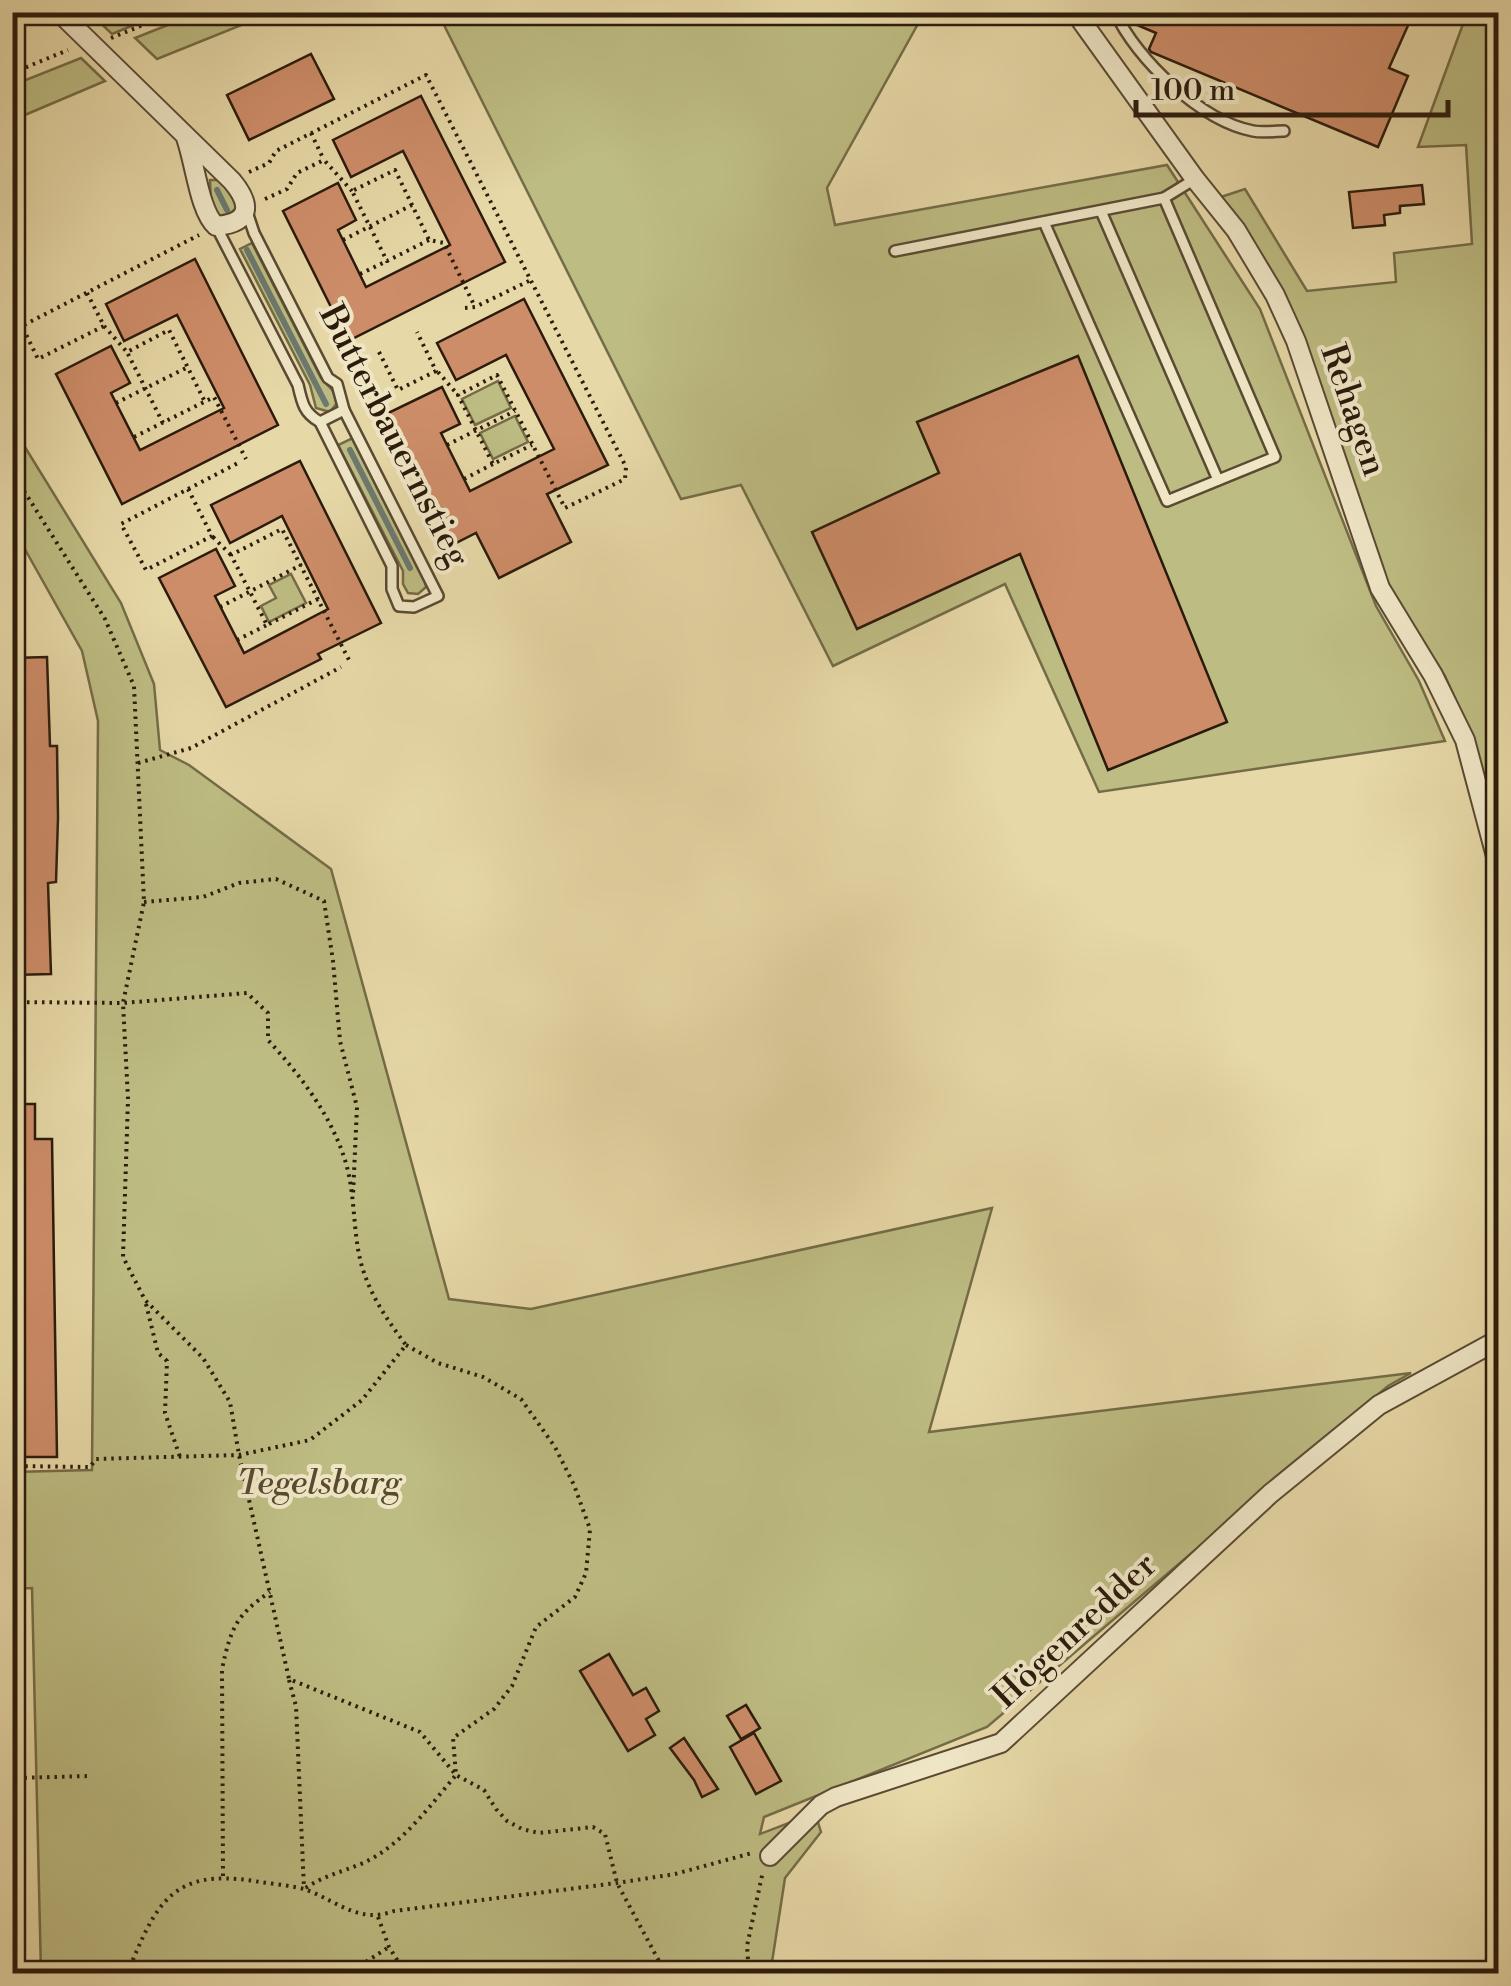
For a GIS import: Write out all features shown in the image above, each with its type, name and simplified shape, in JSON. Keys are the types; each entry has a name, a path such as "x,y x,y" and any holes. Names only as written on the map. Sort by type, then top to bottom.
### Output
{"street":[{"name":"Rehagen","path":"1075,12 1236,230 1276,295 1296,341 1380,588 1434,675 1465,740 1498,864"},
{"name":"Butterbauernstieg","path":"59,13 232,180 246,208"},
{"name":"Butterbauernstieg","path":"185,135 195,162 202,206 216,226"},
{"path":"216,226 234,224 246,208"},
{"name":"Högenredder","path":"770,1856 821,1805 836,1797 1001,1743 1270,1494 1379,1405 1498,1340"}],"lane":[{"path":"1115,12 1146,60 1184,95 1252,131 1284,131"},
{"path":"895,250 1164,198 1195,179"},
{"path":"1044,222 1167,501 1275,457 1164,198"},
{"name":"Butterbauernstieg","path":"216,226 298,385 302,404 308,415 320,422 392,566 392,589 400,606 414,607 438,596 344,410 337,384 328,378 254,233 246,208"},
{"path":"1101,210 1218,480"},
{"path":"320,422 344,410"}],"path":[{"path":"12,72 90,40 118,37 176,12"},
{"path":"232,180 269,163 276,151 426,75 627,474 625,479 565,508 497,375 458,395"},
{"path":"311,133 324,160 352,191 388,260"},
{"path":"246,208 287,188 298,173 324,160"},
{"path":"352,191 395,170 429,240"},
{"path":"343,240 412,205"},
{"path":"12,331 216,226"},
{"path":"360,274 429,240 444,243 475,307"},
{"path":"465,308 531,280"},
{"path":"87,293 104,326 127,352 163,422"},
{"path":"22,326 38,360 104,326"},
{"path":"127,352 170,330 205,402"},
{"path":"417,332 436,371 458,395 493,464"},
{"path":"379,352 398,390 436,371"},
{"path":"116,402 188,366"},
{"path":"134,437 214,397 246,460"},
{"path":"447,444 515,411"},
{"path":"464,478 532,445"},
{"path":"212,536 146,570 121,524 238,464"},
{"path":"12,472 105,619 134,686 144,902 123,1003 128,1099 123,1256 145,1300 158,1352 167,1362 165,1413 180,1459"},
{"path":"188,489 212,536 230,555 267,626"},
{"path":"230,555 282,529 350,662"},
{"path":"220,607 301,565"},
{"path":"238,640 318,599"},
{"path":"138,763 191,748 341,667"},
{"path":"144,902 203,897 240,883 276,879 324,901 340,1041 357,1106 353,1201"},
{"path":"12,1002 123,1003 247,993 268,1013 268,1040 300,1076 344,1157 358,1252 369,1288 383,1314 406,1345 438,1363 483,1377 521,1400 555,1446 590,1529 586,1572 576,1598 536,1627 512,1686 494,1709 452,1738 456,1776 388,1848 304,1889"},
{"path":"145,1300 203,1358 230,1402 296,1706 304,1889"},
{"path":"12,1466 90,1467 96,1459 239,1455 310,1440 362,1400 406,1345"},
{"path":"223,1876 222,1668 228,1641 244,1610 270,1592"},
{"path":"289,1678 420,1732 456,1776 484,1790 496,1810 522,1829 538,1833 594,1828 605,1834 617,1883 660,1964 660,1974"},
{"path":"16,1778 89,1776"},
{"path":"127,1974 153,1915 187,1882 223,1876 304,1889 362,1916 378,1917 676,1874 748,1853 770,1856 759,1880 747,1946 749,1974"},
{"path":"378,1917 389,1947 406,1974"},
{"path":"346,1974 389,1947"}],"green space":[{"path":"90,13 163,13 112,34"},
{"path":"181,13 271,13 157,59 135,38 183,19"},
{"path":"438,13 924,13 827,188 835,225 1167,165 1260,309 1376,606 1419,681 1445,741 1099,792 1005,584 833,666 741,485 681,499"},
{"path":"1467,13 1498,13 1498,833 1474,741 1445,676 1389,588 1272,273 1221,197 1245,189 1307,291 1396,282 1394,253 1472,244 1466,145 1418,147"},
{"path":"81,58 105,81 13,120 13,85"},
{"path":"210,180 218,180 233,194 237,207 228,216 217,215 211,205"},
{"path":"252,243 321,378 333,391 337,403 330,412 316,408 310,385 240,249"},
{"path":"498,381 511,408 475,425 462,399"},
{"path":"515,416 528,442 493,459 480,433"},
{"name":"Tegelsbarg","path":"12,426 121,603 154,684 160,750 189,765 331,869 449,1299 531,1309 992,1208 929,1432 1411,1373 1388,1386 987,1727 764,1817 760,1834 815,1813 821,1832 785,1878 772,1962 779,1973 41,1973 32,1588 13,1589 12,1472 92,1470 98,721 82,651 13,528"},
{"path":"353,438 425,581 426,587 418,594 408,593 403,584 403,571 338,445"},
{"path":"291,574 306,603 269,622 261,606 276,598 269,585"}],"building":[{"path":"1124,12 1414,12 1389,68 1408,76 1378,147 1151,52 1156,33 1130,22"},
{"path":"311,54 334,99 249,140 227,95"},
{"path":"421,96 505,262 348,341 283,211 338,183 356,220 338,230 366,287 450,245 403,151 351,177 333,140"},
{"path":"1422,185 1424,204 1400,206 1400,213 1384,215 1385,225 1353,228 1349,192"},
{"path":"195,259 278,425 122,504 56,374 111,346 130,383 111,393 140,450 224,408 177,315 124,341 106,304"},
{"path":"524,299 608,465 547,494 571,542 499,578 476,533 452,545 386,414 442,387 460,424 441,433 470,491 554,449 506,355 456,380 437,343"},
{"path":"1078,356 1227,722 1108,770 1020,554 857,629 812,532 939,473 917,422"},
{"path":"300,461 381,623 318,654 321,659 226,707 159,578 216,549 235,586 215,596 244,653 328,609 282,516 230,543 211,505"},
{"path":"47,657 50,746 57,746 58,818 56,882 48,883 51,974 12,975 12,658"},
{"path":"12,1104 35,1104 35,1139 52,1139 57,1457 19,1457"},
{"path":"609,1654 633,1695 646,1688 659,1711 646,1719 655,1735 628,1751 580,1671"},
{"path":"746,1705 760,1728 741,1739 727,1716"},
{"path":"754,1733 781,1781 756,1794 730,1747"},
{"path":"684,1738 718,1789 702,1797 670,1748"}],"waterway":[{"path":"217,190 227,210"},
{"path":"247,250 326,404"},
{"path":"350,450 410,568"}]}
